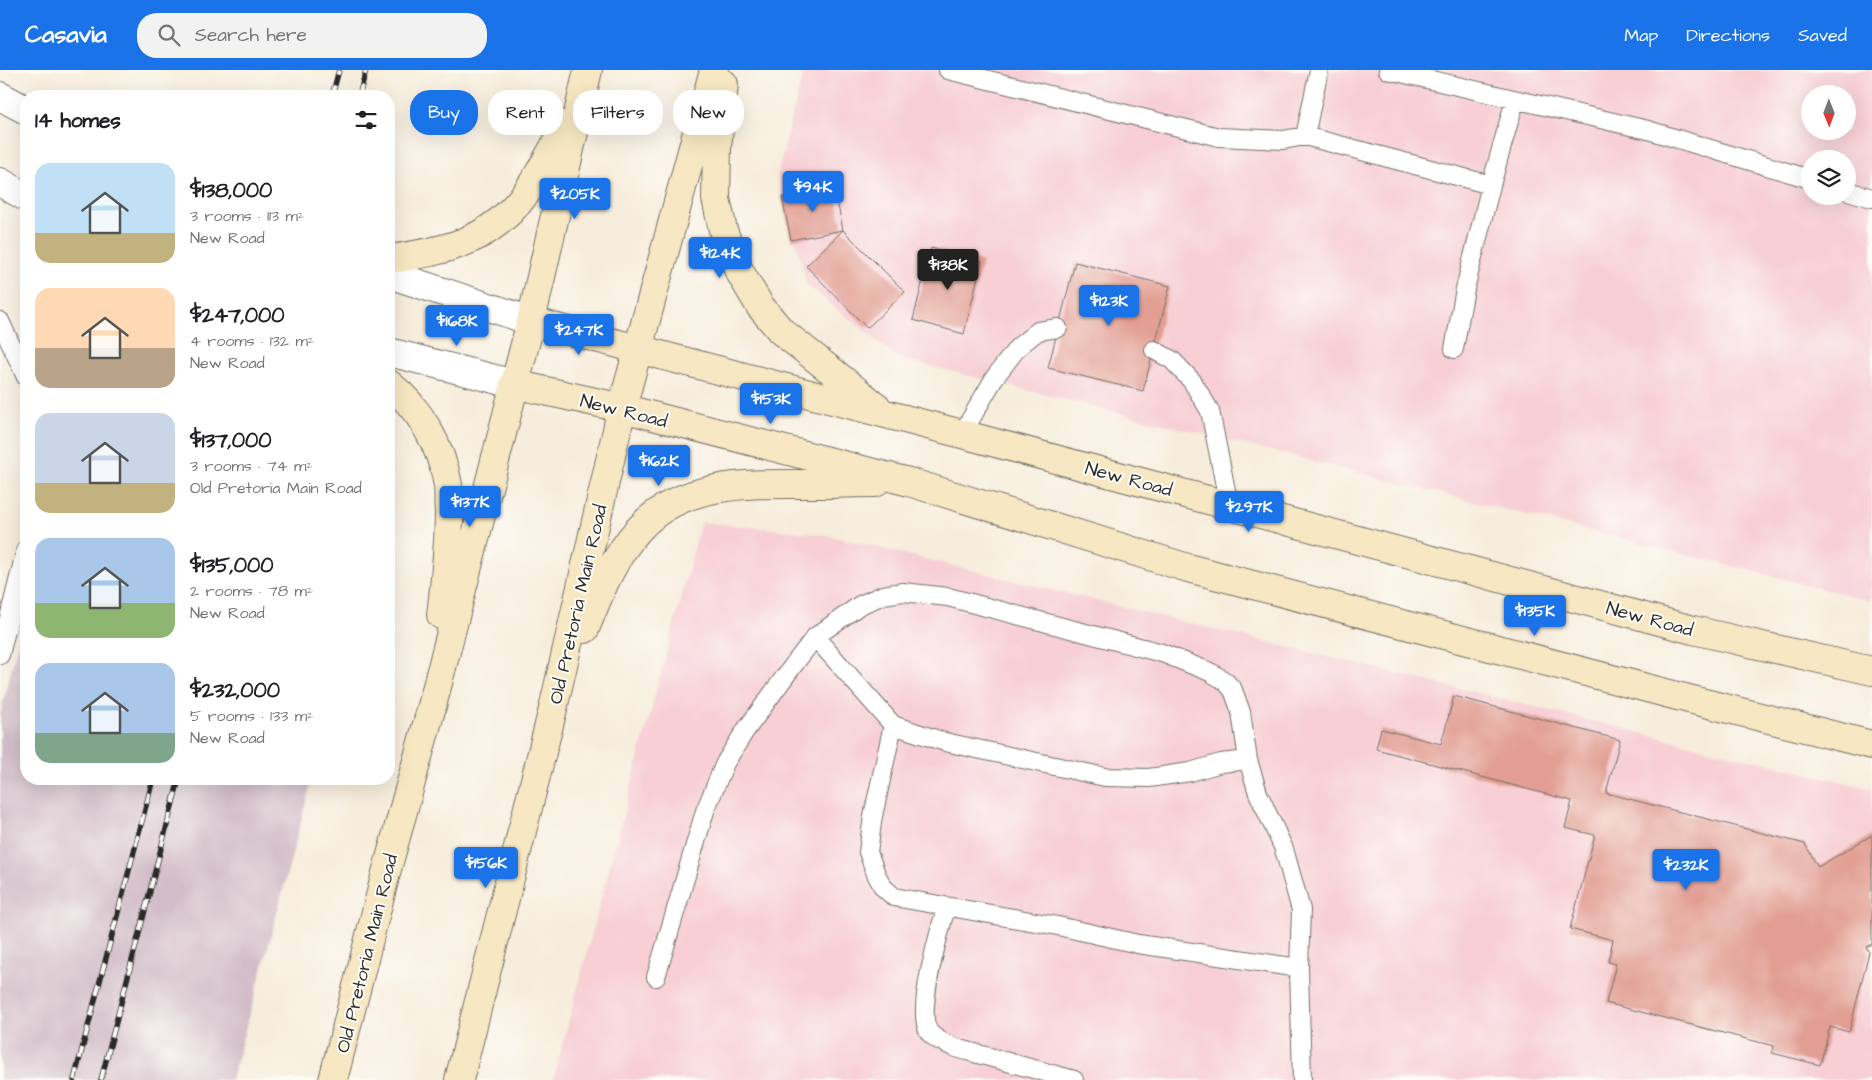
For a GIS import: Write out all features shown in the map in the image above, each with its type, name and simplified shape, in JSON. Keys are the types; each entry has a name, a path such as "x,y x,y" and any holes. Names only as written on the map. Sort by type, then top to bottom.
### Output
{"main road":[{"name":"Old Pretoria Main Road","path":"583,90 588,70"},
{"name":"Old Pretoria Main Road","path":"459,1080 553,709 622,408 714,70"},
{"path":"726,70 717,147 716,198 723,230 735,262 757,301 781,331 884,413"},
{"path":"395,258 444,250 470,240 496,225 526,192 573,117"},
{"name":"Old Pretoria Main Road","path":"333,1080 531,321 573,132"},
{"name":"New Road","path":"531,321 884,413 1693,630 1872,671"},
{"name":"New Road","path":"514,384 622,408 909,482 1188,568 1681,698 1872,745"},
{"path":"395,390 413,408 431,435 439,454 448,487 448,544 432,706"},
{"path":"553,709 603,584 625,546 639,528 664,508 698,492 731,487 775,484 909,482"}],"street":[{"path":"0,96 20,107"},
{"path":"0,182 20,194"},
{"name":"New Road","path":"395,276 531,321"},
{"name":"New Road","path":"395,354 514,384"}],"lane":[{"path":"948,70 1219,136 1283,140 1305,136 1491,185"},
{"path":"1305,136 1319,70"},
{"path":"1388,70 1648,130 1801,176"},
{"path":"1454,349 1464,289 1515,100"},
{"path":"1856,193 1872,198"},
{"path":"0,321 20,364"},
{"path":"962,434 995,376 1018,347 1038,331 1058,328"},
{"path":"1154,350 1172,360 1192,381 1210,411 1229,505"},
{"path":"0,655 20,573"},
{"path":"656,977 705,811 725,763 745,731 815,637 860,605 883,595 902,592 948,597 1162,653 1210,672 1225,681 1233,690 1241,712 1248,760 1258,793 1284,849 1301,910 1302,1080"},
{"path":"815,637 893,725 944,742 1105,778 1149,778 1190,772 1220,762 1248,760"},
{"path":"893,725 873,816 868,852 883,887 894,897 1058,926 1138,944 1300,968"},
{"path":"946,907 926,990 924,1012 930,1033 939,1040 956,1048 1074,1080"}],"shaded area":[{"path":"804,70 1872,70 1872,601 898,358 807,285 777,175"},
{"path":"701,522 822,534 1872,789 1872,1080 553,1080"},
{"path":"20,634 20,785 310,785 231,1080 0,1080 0,715"}],"building":[{"path":"834,186 843,230 791,240 782,197"},
{"path":"843,230 905,292 867,328 806,266"},
{"path":"931,248 982,261 964,334 913,320"},
{"path":"1075,262 1170,286 1143,391 1048,368"},
{"path":"1454,696 1620,740 1606,793 1805,844 1818,867 1872,835 1872,944 1866,947 1869,952 1849,1032 1830,1027 1820,1065 1772,1053 1774,1046 1606,1003 1616,964 1608,962 1613,940 1570,929 1595,835 1565,828 1572,801 1376,749 1381,729 1441,744"}],"railway":[{"path":"334,90 339,70"},
{"path":"361,90 366,70"},
{"path":"74,1080 151,785"},
{"path":"101,1080 177,785"}]}
